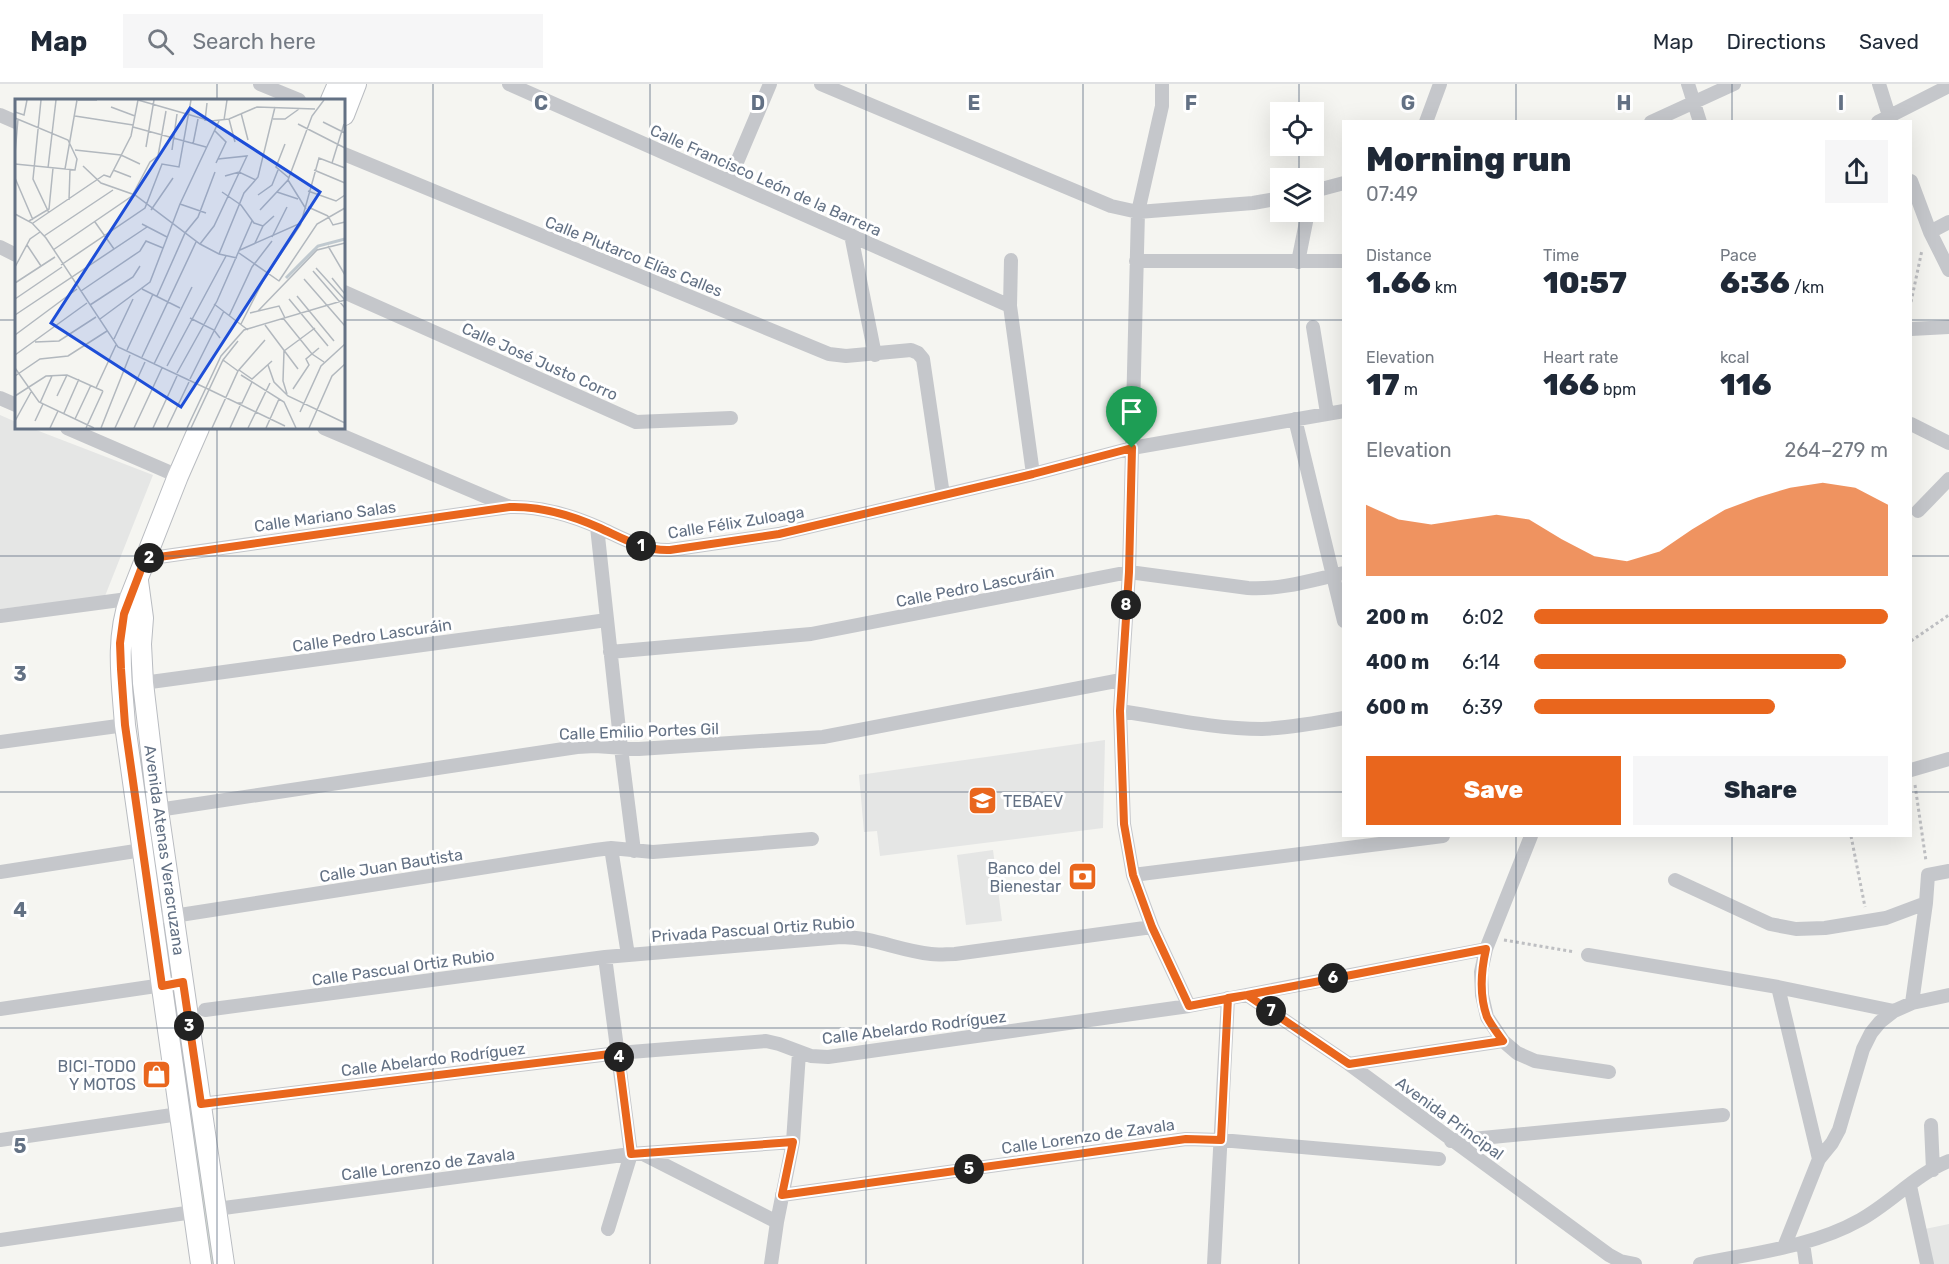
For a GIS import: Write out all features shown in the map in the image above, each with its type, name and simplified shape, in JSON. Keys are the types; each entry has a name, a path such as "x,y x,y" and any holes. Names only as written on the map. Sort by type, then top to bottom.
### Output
{"main road":[{"path":"331,99 338,84"},
{"path":"345,112 356,84"},
{"name":"Avenida Atenas Veracruzana","path":"199,429 145,559 138,578 135,598 124,614 120,643 125,725 201,1264"},
{"name":"Avenida Atenas Veracruzana","path":"135,598 143,618 142,683 158,810 224,1264"}],"street":[{"path":"260,84 297,99"},
{"name":"Calle Francisco León de la Barrera","path":"509,84 1010,306"},
{"path":"729,181 770,84"},
{"path":"821,84 1111,206 1138,212 1270,200"},
{"path":"1162,84 1162,106 1138,212 1129,572 1120,711 1124,824 1133,875 1152,927 1189,1006"},
{"path":"1427,120 1440,84"},
{"path":"1688,84 1700,120"},
{"path":"1656,120 1734,84"},
{"path":"1879,84 1886,120 1949,86"},
{"path":"0,115 15,122"},
{"name":"Calle Plutarco Elías Calles","path":"345,154 829,354 846,356 911,350 918,352 923,359 943,495"},
{"path":"1324,188 1342,184"},
{"path":"1912,184 1930,232 1949,270"},
{"path":"1298,262 1306,222"},
{"path":"1930,232 1949,222"},
{"path":"851,235 875,355"},
{"path":"0,247 15,254"},
{"path":"1011,260 1010,306 1033,474"},
{"path":"1136,261 1342,261"},
{"name":"Calle José Justo Corro","path":"345,292 636,422 730,418"},
{"path":"1313,327 1327,413"},
{"path":"1912,329 1949,327"},
{"path":"0,398 15,405"},
{"name":"Calle Félix Zuloaga","path":"326,429 510,507 529,506 548,509 640,546 655,550 670,550 779,534 1033,474 1132,448 1342,411"},
{"path":"1295,419 1338,574 1342,605"},
{"path":"1912,424 1949,443"},
{"path":"69,429 178,476"},
{"path":"1918,511 1949,479"},
{"name":"Calle Mariano Salas","path":"145,559 510,507"},
{"path":"597,527 634,851"},
{"name":"Calle Pedro Lascuráin","path":"610,652 811,634 1129,572 1265,589 1338,574"},
{"path":"0,616 135,598"},
{"name":"Calle Pedro Lascuráin","path":"142,683 607,620"},
{"name":"Calle Emilio Portes Gil","path":"158,810 577,747 639,749 823,737 1121,680"},
{"path":"1120,711 1230,727 1262,729 1342,718"},
{"path":"0,742 125,725"},
{"path":"1912,769 1949,759"},
{"path":"1133,875 1435,837"},
{"path":"1531,837 1489,943 1481,972 1482,995 1487,1017 1503,1041 1517,1053 1535,1061 1609,1072"},
{"name":"Calle Juan Bautista","path":"153,919 611,849 654,852 812,839"},
{"path":"611,849 628,955"},
{"path":"0,872 142,850"},
{"path":"1912,1003 1928,875 1949,871"},
{"path":"1675,880 1770,924 1796,929 1825,928 1886,918 1926,903"},
{"name":"Privada Pascual Ortiz Rubio","path":"605,957 841,937 866,938 932,955 955,954 1152,927"},
{"name":"Calle Abelardo Rodríguez","path":"201,1104 618,1053 766,1041 799,1053 828,1057 1189,1006 1489,943"},
{"path":"1588,955 1778,987 1894,1011"},
{"path":"605,957 618,1053 637,1154 608,1229"},
{"name":"Calle Pascual Ortiz Rubio","path":"205,1010 605,957"},
{"path":"0,1009 183,982"},
{"path":"1778,987 1819,1159"},
{"name":"Avenida Principal","path":"1247,995 1349,1064 1609,1255 1620,1261 1635,1264"},
{"path":"1784,1247 1819,1159 1839,1130 1863,1049 1875,1027 1894,1011 1912,1003 1949,995"},
{"path":"1214,1264 1228,998"},
{"path":"1349,1064 1503,1041"},
{"path":"771,1264 793,1142 799,1053"},
{"path":"0,1140 179,1114"},
{"path":"1451,1140 1723,1115"},
{"path":"1931,1125 1933,1170"},
{"name":"Calle Lorenzo de Zavala","path":"782,1195 1186,1139 1439,1159"},
{"name":"Calle Lorenzo de Zavala","path":"216,1209 637,1154 793,1142"},
{"path":"637,1154 777,1222"},
{"path":"1700,1264 1803,1243 1839,1230 1877,1210 1949,1161"},
{"path":"1910,1186 1927,1264"},
{"path":"0,1240 193,1212"},
{"path":"1803,1243 1806,1264"}],"path":[{"path":"1912,297 1920,254 1930,232"},
{"path":"1912,640 1949,615"},
{"path":"1912,769 1928,875"},
{"path":"1851,837 1867,921"},
{"path":"1489,943 1588,955"}],"shaded area":[{"path":"0,415 15,422 15,429 34,429 153,475 105,596 0,609"},
{"name":"TEBAEV","path":"1105,740 1103,828 880,856 877,831 864,832 859,775"},
{"path":"993,850 1002,921 966,925 957,855"},
{"path":"177,993 214,1264 210,1264 173,994"},
{"path":"1949,1224 1949,1264 1932,1264 1925,1229"}],"place":[{"name":"TEBAEV","path":"982,801"},
{"name":"Banco del Bienestar","path":"1082,877"},
{"name":"BICI-TODO Y MOTOS","path":"157,1075"}],"route":[{"path":"1132,448 1033,474 779,534 670,550 655,550 640,546 548,509 529,506 145,559 124,614 120,643 125,725 162,986 183,982 201,1104 618,1053 631,1154 793,1142 782,1195 1186,1139 1221,1140 1228,998 1486,949 1481,972 1482,995 1487,1017 1503,1041 1349,1064 1247,995 1228,998 1189,1006 1152,927 1133,875 1124,824 1120,711 1129,572 1132,448"}]}
